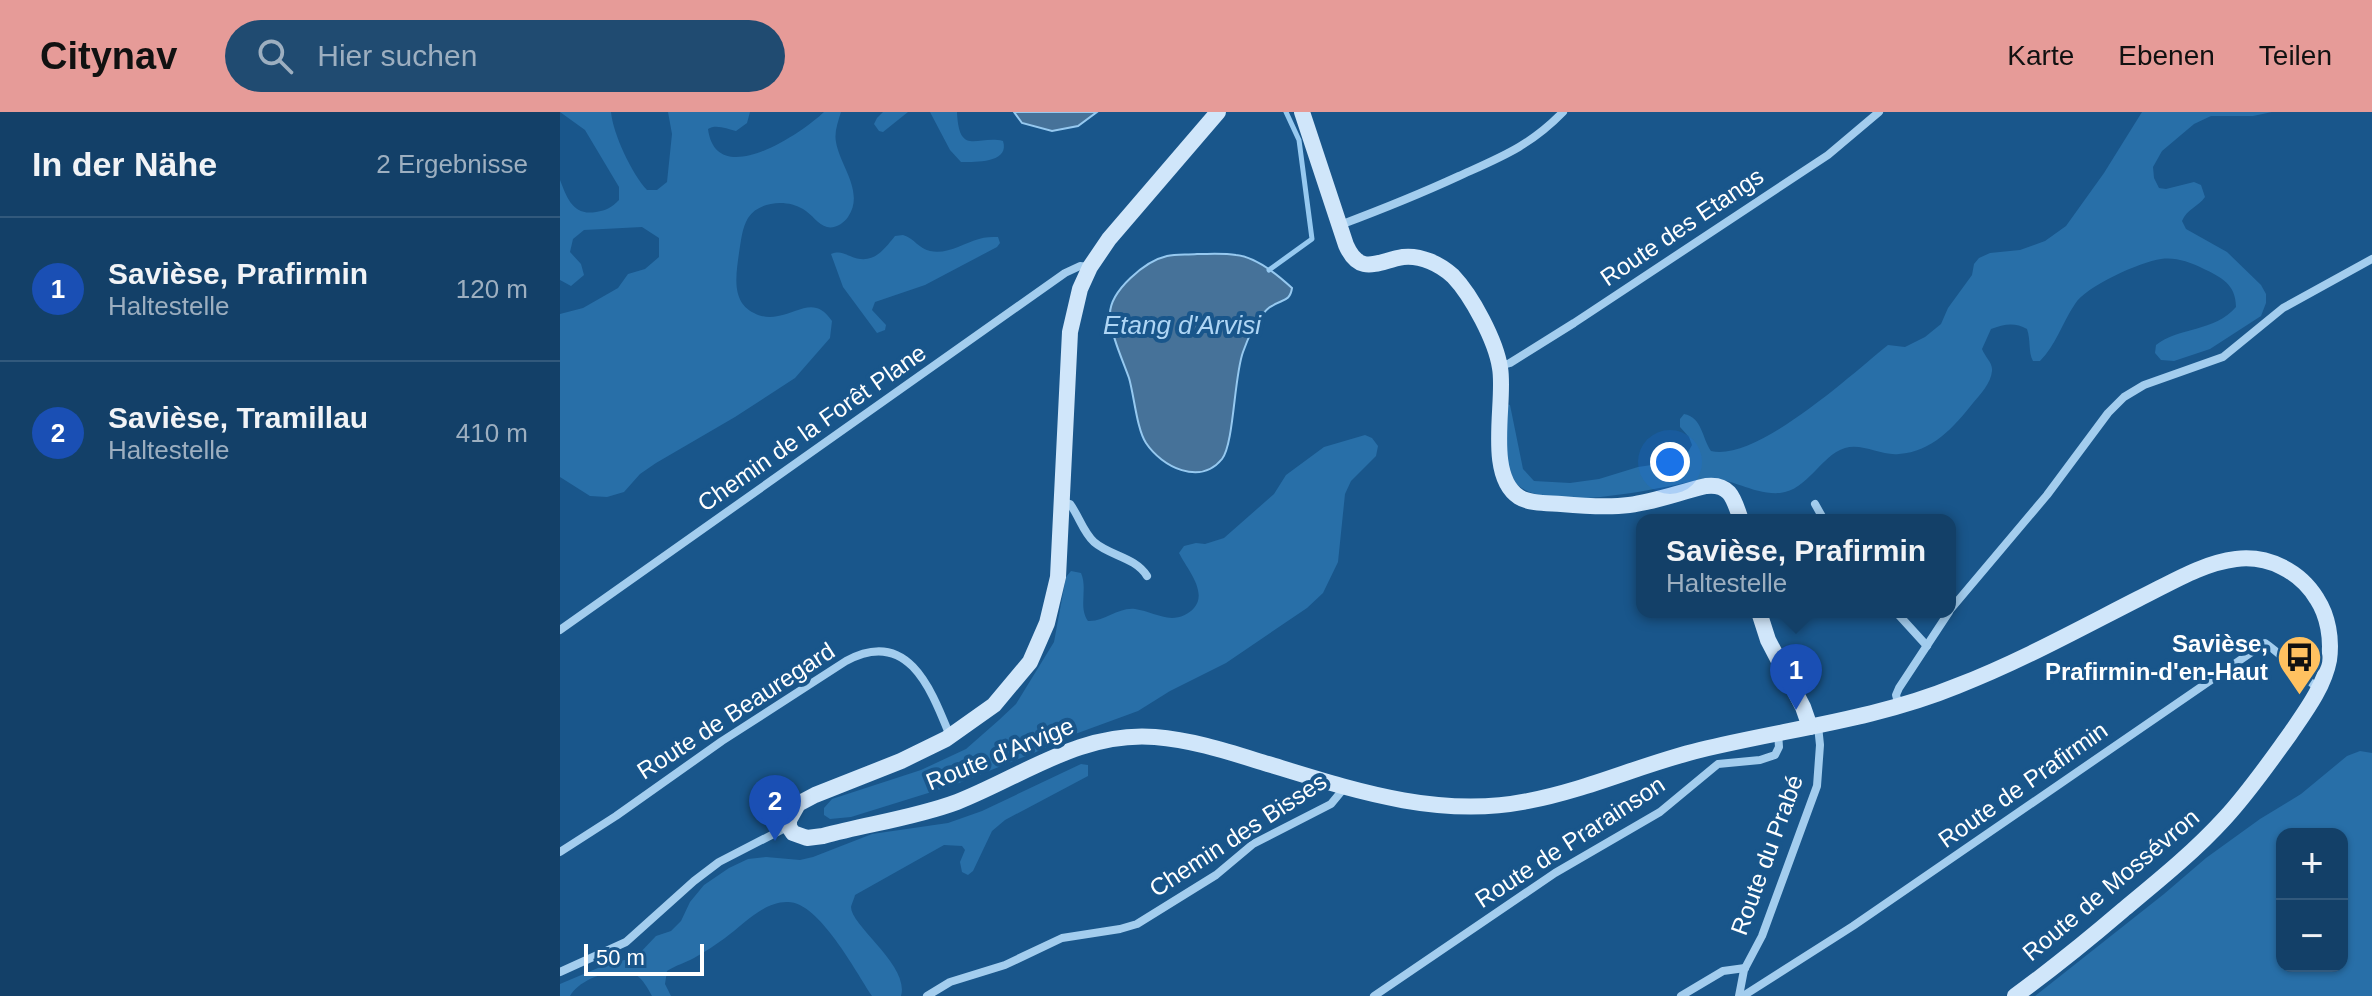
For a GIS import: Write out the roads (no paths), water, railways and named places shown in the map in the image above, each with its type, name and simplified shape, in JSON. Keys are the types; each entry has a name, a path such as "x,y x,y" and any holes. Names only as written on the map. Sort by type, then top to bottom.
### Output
{"street":[{"name":"Route d'Arvige","path":"1218,112 1109,239 1080,289 1071,320 1060,558 1047,623 1030,662 1002,697 950,736 880,771 805,799 790,815 789,826 795,835 815,838 924,812 978,793 1074,748 1136,736 1168,738 1201,745 1346,787 1435,806 1493,806 1528,801 1567,792 1695,751"},
{"path":"1302,112 1349,253 1359,263 1374,265 1414,257 1436,264 1451,274 1468,296 1494,346 1500,366 1498,444 1509,484 1520,497 1570,505 1623,506 1718,485 1731,495 1739,514"},
{"path":"1339,225 1511,153 1533,139 1563,112"},
{"name":"Route des Etangs","path":"1500,366 1510,363 1574,323 1828,155 1879,112"},
{"path":"1956,602 2047,495 2108,413 2124,397 2144,385 2223,357 2283,308 2372,259"},
{"name":"Chemin de la Forêt Plane","path":"560,630 1065,273 1080,266 1090,267"},
{"path":"1063,502 1070,504 1093,541 1138,565 1147,576"},
{"path":"1815,504 1821,514"},
{"name":"Route de Mossévron","path":"1695,751 1899,707 1986,674 2204,567 2228,560 2256,559 2279,565 2305,583 2326,617 2330,645 2328,666 2299,722 2254,784 2204,840 2148,890 2015,996"},
{"path":"1761,618 1768,640 1814,726"},
{"path":"1901,618 1927,646"},
{"path":"1899,707 1897,692 1945,618"},
{"name":"Route de Prafirmin","path":"1741,996 1853,926 2265,643 2318,688"},
{"name":"Route de Beauregard","path":"560,852 722,741 865,652 896,653 910,662 922,678 950,736"},
{"name":"Route du Prabé","path":"1741,996 1745,968 1762,936 1817,786 1820,745 1814,726"},
{"name":"Route de Prarainson","path":"1374,996 1555,873 1660,812 1718,764 1766,759 1775,755 1779,747 1778,733"},
{"name":"Chemin des Bisses","path":"927,996 950,982 1005,965 1062,938 1137,924 1216,875 1259,840 1331,804 1346,787"},
{"path":"560,972 620,945 719,862 789,826"},
{"path":"1681,996 1723,971 1745,968"}],"water":[{"path":"1014,112 1097,112 1078,126 1052,131 1022,123"},
{"name":"Etang d'Arvisi","path":"1167,256 1244,256 1273,272 1292,288 1287,298 1265,312 1248,339 1240,363 1229,439 1222,459 1213,467 1193,472 1171,466 1146,443 1110,314 1116,296 1139,270"}],"waterway":[{"path":"1269,270 1312,239 1299,140 1286,112"}],"place":[{"name":"Savièse, Prafirmin-d'en-Haut","path":"2299,697"},
{"name":"Savièse, Prafirmin","path":"1796,710"},
{"name":"Savièse, Tramillau","path":"775,841"}]}
